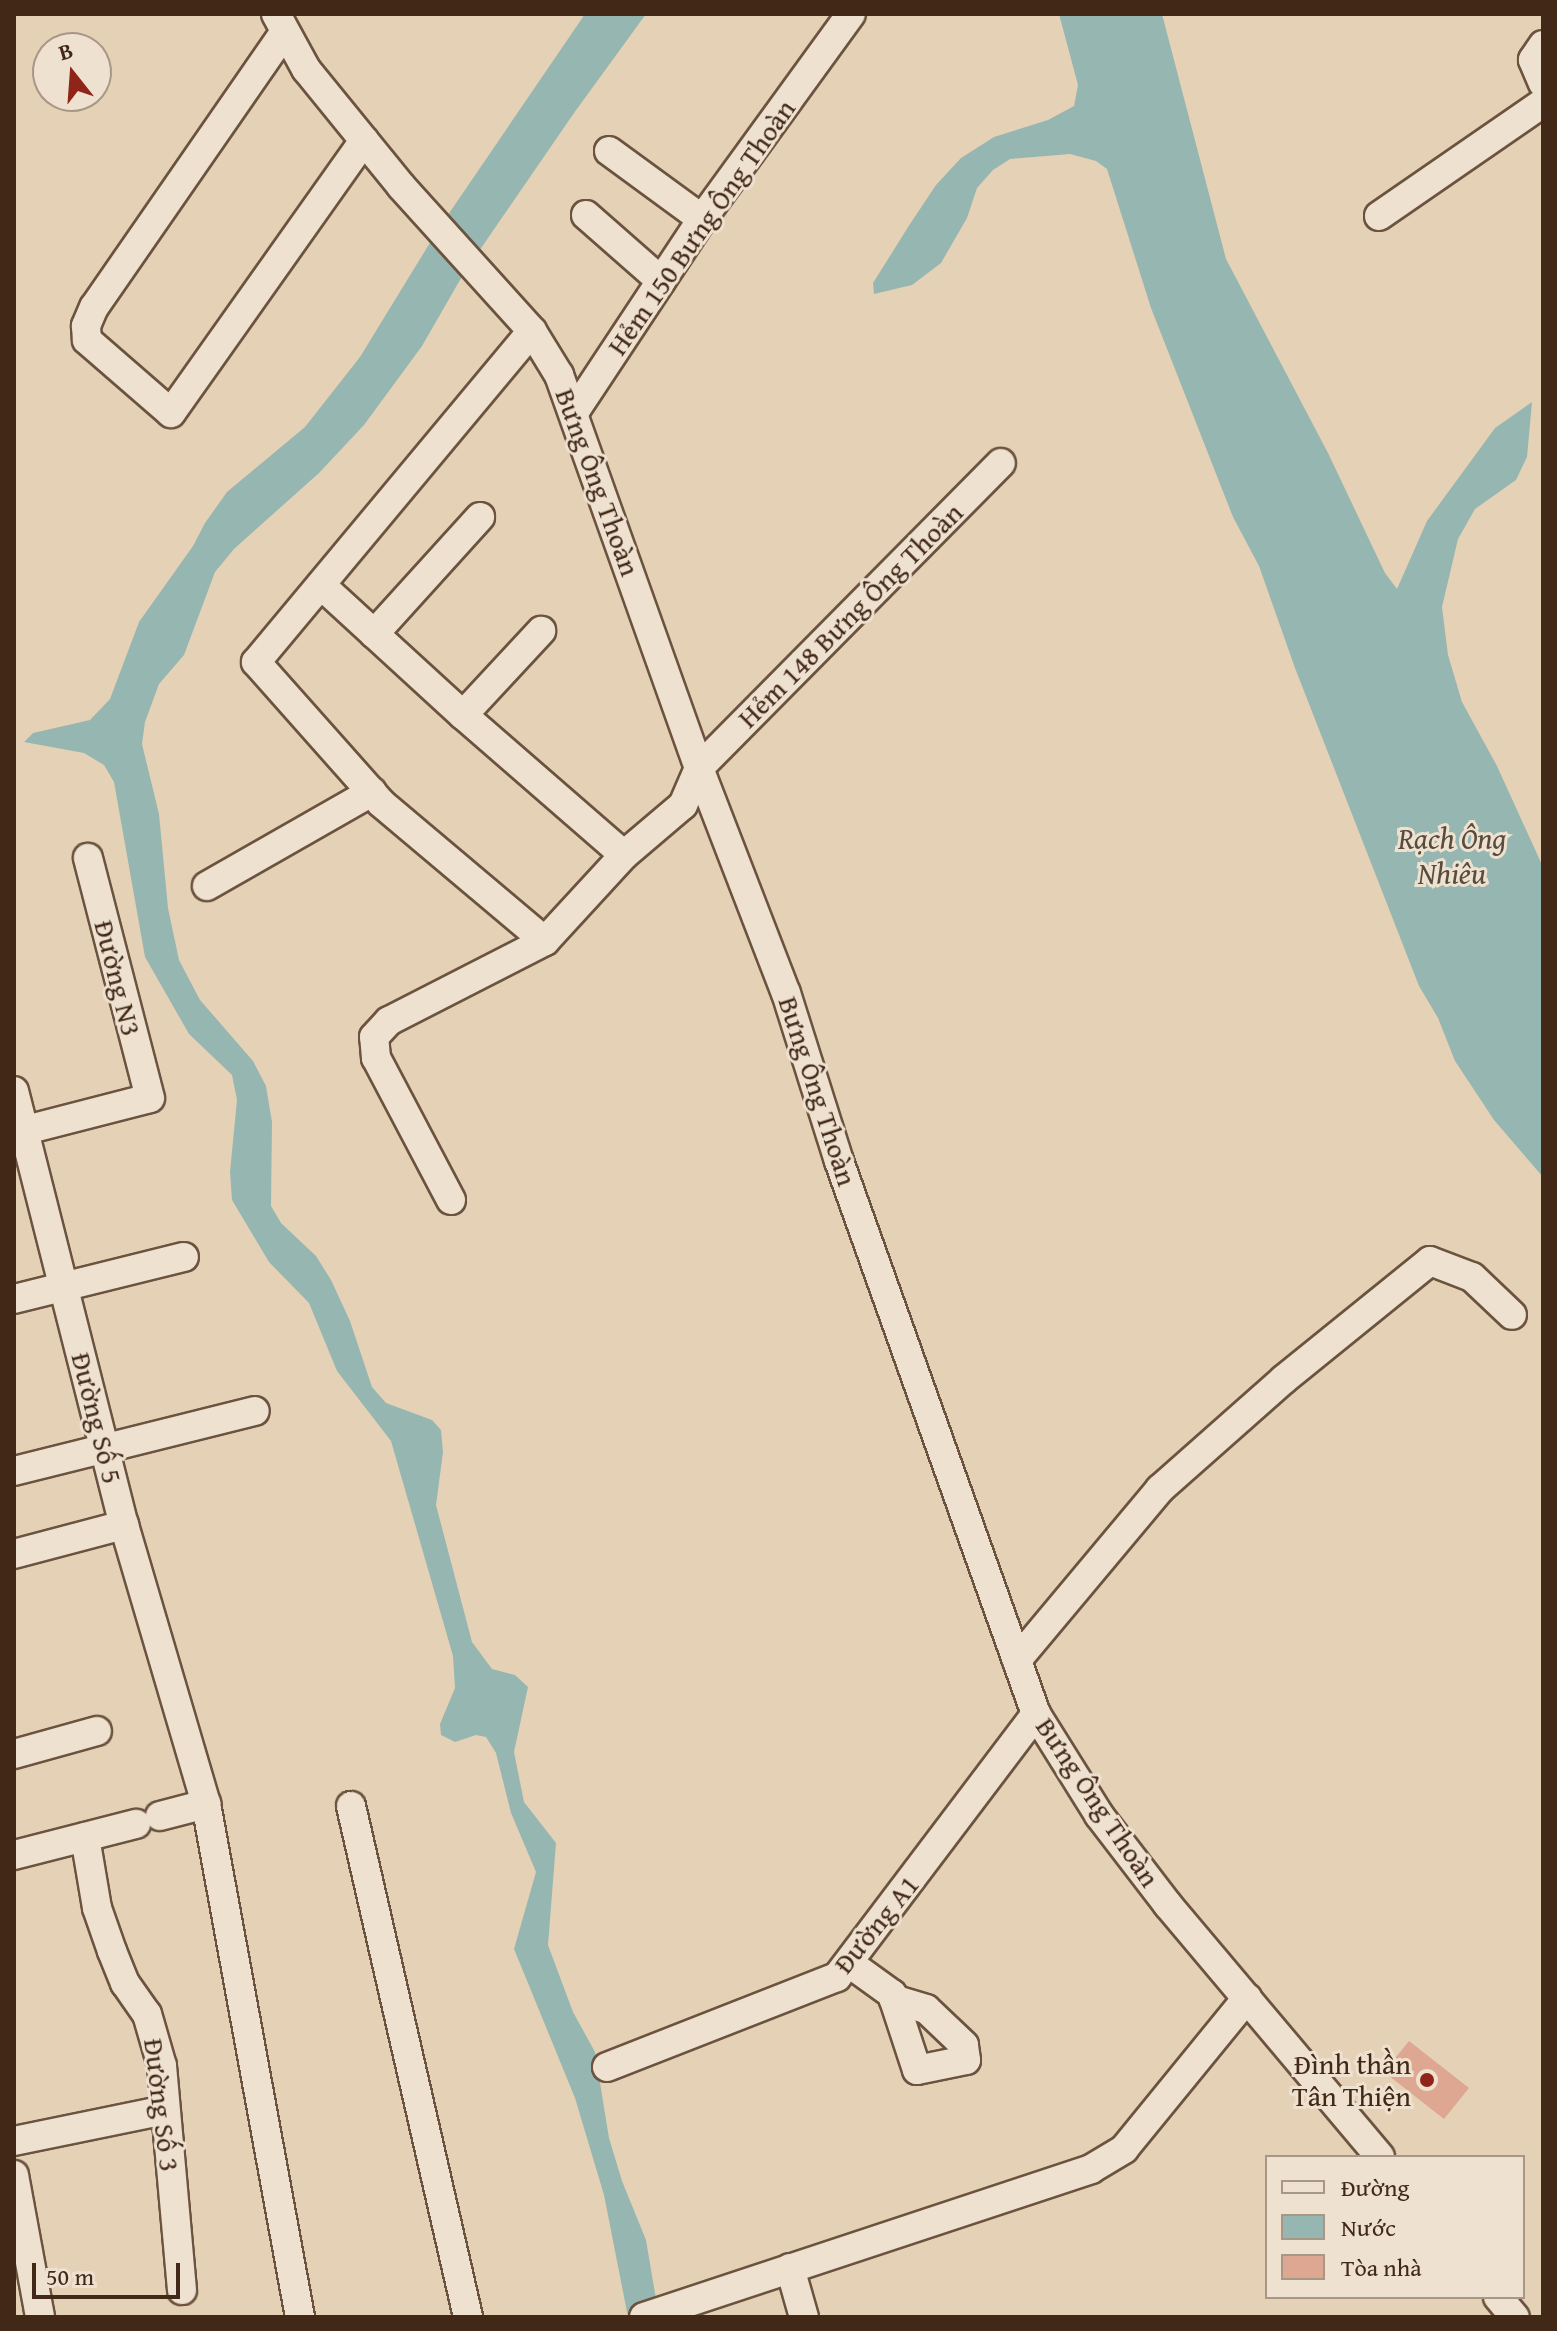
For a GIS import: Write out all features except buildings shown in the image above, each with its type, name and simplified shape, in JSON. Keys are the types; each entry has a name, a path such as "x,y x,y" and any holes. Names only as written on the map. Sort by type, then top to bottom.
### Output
{"street":[{"name":"Hẻm 150 Bưng Ông Thoàn","path":"575,411 702,219 851,14"},
{"name":"Bưng Ông Thoàn","path":"280,23 306,69 401,186 532,331 559,375 575,411 699,768 786,993 839,1161 1036,1714 1099,1815 1378,2155"},
{"path":"280,23 94,307 86,326 87,340 171,413 364,140"},
{"path":"1543,45 1533,60 1543,83"},
{"path":"1379,216 1543,103"},
{"path":"609,151 702,219"},
{"path":"586,215 661,281"},
{"path":"532,331 256,662 372,792 545,941"},
{"name":"Hẻm 148 Bưng Ông Thoàn","path":"699,768 1001,463"},
{"path":"374,634 480,517"},
{"path":"321,585 463,715 624,855"},
{"path":"463,715 541,631"},
{"path":"451,1200 376,1058 374,1037 389,1021 545,941 624,855 683,805 699,768"},
{"path":"207,886 372,792"},
{"name":"Đường N3","path":"19,1132 150,1098 88,858"},
{"name":"Đường Số 5","path":"14,1091 19,1132 65,1287 124,1525 206,1804 300,2317"},
{"path":"14,1299 184,1257"},
{"path":"1017,1660 1160,1489 1283,1380 1430,1261 1472,1277 1512,1315"},
{"path":"14,1471 255,1411"},
{"path":"14,1554 124,1525"},
{"name":"Đường A1","path":"607,2067 837,1977 1036,1714"},
{"path":"14,1754 97,1731"},
{"path":"14,1855 206,1804"},
{"path":"351,1806 468,2317"},
{"name":"Đường Số 3","path":"85,1837 97,1908 112,1951 156,2038 162,2066 182,2290"},
{"path":"849,1963 880,1983 894,1999"},
{"path":"644,2317 1091,2169 1124,2149 1247,1998"},
{"path":"14,2141 165,2110"},
{"path":"14,2175 40,2317"},
{"path":"790,2268 804,2317"},
{"path":"1500,2299 1515,2317"}],"water":[{"path":"585,14 646,14 464,273 422,346 364,425 319,473 234,549 215,572 184,655 159,684 145,722 142,744 159,814 168,908 179,960 200,1000 253,1061 266,1086 272,1122 271,1206 281,1223 316,1256 331,1280 350,1321 372,1387 386,1403 432,1420 441,1430 443,1452 436,1505 472,1642 492,1669 515,1675 528,1687 514,1752 524,1802 556,1843 548,1945 573,2012 595,2052 609,2138 622,2181 646,2240 659,2317 628,2317 604,2195 575,2098 514,1949 536,1872 511,1813 496,1753 486,1737 476,1735 455,1742 441,1735 440,1724 455,1688 453,1656 391,1441 337,1371 309,1303 269,1262 232,1200 230,1172 237,1100 232,1075 189,1034 145,957 114,782 104,765 84,753 24,742 33,733 90,720 110,699 139,622 193,546 205,523 227,492 305,427 360,357 439,228"},
{"name":"Rạch Ông Nhiêu","path":"1059,14 1162,14 1226,259 1328,453 1385,573 1397,589 1427,521 1495,428 1532,402 1527,457 1516,480 1475,509 1458,539 1442,607 1448,655 1462,702 1497,766 1543,867 1543,1177 1494,1120 1455,1061 1438,1018 1419,986 1295,668 1259,566 1233,517 1151,308 1107,169 1096,161 1070,154 1010,159 993,170 977,188 967,218 941,263 912,285 874,294 873,283 910,224 936,185 961,158 994,137 1048,120 1074,106 1078,85"}],"place":[{"name":"Đình thần Tân Thiện","path":"1427,2080"}]}
